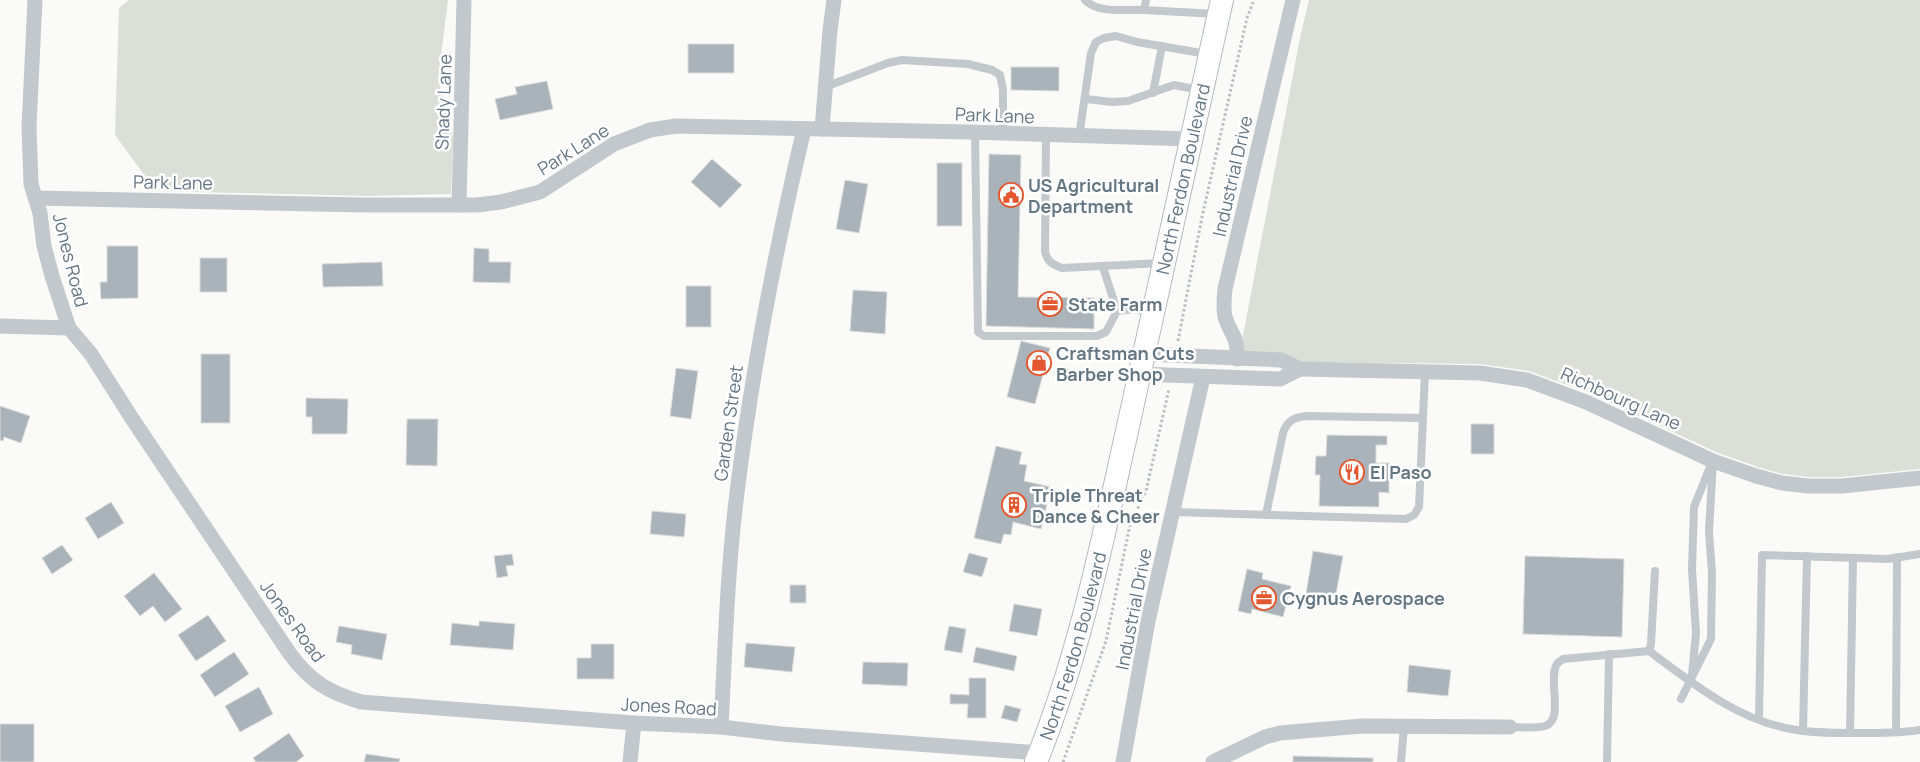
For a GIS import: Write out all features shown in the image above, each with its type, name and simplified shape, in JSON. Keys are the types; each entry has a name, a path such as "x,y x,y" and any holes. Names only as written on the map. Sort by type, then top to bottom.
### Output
{"main road":[{"name":"North Ferdon Boulevard","path":"1038,758 1082,623 1142,364 1220,7"}],"street":[{"name":"Jones Road","path":"35,0 29,127 31,184 40,213 48,261 69,328 91,354 290,654 302,670 326,689 361,702 634,723 721,727 1038,758"},
{"name":"Shady Lane","path":"459,205 464,0"},
{"path":"822,130 834,0"},
{"name":"Industrial Drive","path":"1237,359 1236,338 1226,320 1223,307 1225,289 1294,0"},
{"name":"Park Lane","path":"35,198 364,205 459,205 502,202 540,192 614,144 650,130 676,126 975,132 1046,136 1191,139"},
{"name":"Garden Street","path":"721,727 727,606 736,503 746,422 763,317 804,129"},
{"path":"0,326 69,328"},
{"name":"Richbourg Lane","path":"1142,364 1237,359 1281,360 1300,369 1480,373 1541,384 1586,402 1713,461 1782,483 1808,486 1842,486 1920,478"},
{"name":"Richbourg Lane","path":"1142,364 1203,377 1280,379 1300,369"},
{"name":"Industrial Drive","path":"1122,762 1148,621 1203,377"},
{"path":"630,762 634,723"},
{"path":"1213,762 1265,737 1280,733 1362,726 1510,727"}],"lane":[{"path":"1086,0 1090,5 1098,8 1144,10 1220,7"},
{"path":"1144,10 1146,0"},
{"path":"1079,137 1086,99 1091,53 1096,42 1104,38 1116,36 1138,42 1210,55"},
{"path":"1152,93 1162,46"},
{"path":"825,87 888,62 902,60 968,64 992,70 1000,74 1003,90 1003,134"},
{"path":"1086,99 1112,102 1128,101 1174,86 1202,90"},
{"path":"975,132 978,332 984,336 1096,336 1106,332 1117,311 1103,267"},
{"path":"1046,136 1045,251 1047,259 1062,268 1164,263"},
{"path":"1117,311 1135,309 1153,314"},
{"path":"1172,512 1406,519 1414,515 1419,507 1424,373"},
{"path":"1266,515 1283,432 1291,420 1307,416 1423,418"},
{"path":"1691,682 1696,633 1692,569 1694,507 1713,461"},
{"path":"1681,699 1711,639 1712,573 1709,531 1713,461"},
{"path":"1759,719 1762,555 1888,559 1920,554"},
{"path":"1803,731 1807,556"},
{"path":"1896,732 1897,557"},
{"path":"1850,733 1853,558"},
{"path":"1649,651 1655,571"},
{"path":"1510,727 1546,726 1552,720 1555,711 1554,674 1556,664 1563,659 1649,651 1691,682 1730,707 1789,729 1850,733 1920,730"},
{"path":"1606,762 1609,654"},
{"path":"1401,762 1404,726"}],"path":[{"path":"1063,762 1085,702"}],"shaded area":[{"path":"129,0 448,0 438,79 453,139 451,194 364,196 156,191 115,135 119,8"},
{"path":"1309,0 1920,0 1920,469 1842,477 1809,477 1783,474 1716,452 1589,393 1529,371 1480,364 1295,362 1239,356"}],"building":[{"path":"688,44 734,44 734,73 688,73"},
{"path":"1011,67 1059,67 1059,91 1011,90"},
{"path":"547,81 553,109 500,120 495,99 517,94 515,87"},
{"path":"989,154 1021,155 1018,297 1094,298 1094,329 986,326"},
{"path":"712,159 742,185 720,208 691,182"},
{"path":"937,163 962,163 962,226 937,226"},
{"path":"845,180 868,184 859,233 836,229"},
{"path":"107,246 138,246 138,298 101,299 100,282 107,282"},
{"path":"474,248 489,249 489,262 511,262 510,283 473,282"},
{"path":"200,258 227,258 227,292 200,292"},
{"path":"382,262 383,286 323,287 322,264"},
{"path":"686,286 711,286 711,327 686,327"},
{"path":"853,290 887,292 885,334 850,331"},
{"path":"1021,341 1050,348 1035,404 1007,397"},
{"path":"201,354 230,354 230,423 201,423"},
{"path":"676,368 698,371 691,419 670,416"},
{"path":"306,398 348,399 347,434 312,434 312,417 306,417"},
{"path":"0,406 30,416 21,443 4,437 3,441 0,440"},
{"path":"407,419 438,419 437,466 406,465"},
{"path":"1471,424 1494,424 1494,454 1471,454"},
{"path":"1327,435 1387,436 1387,445 1376,445 1376,463 1389,463 1389,493 1379,492 1379,507 1319,506 1320,475 1315,475 1316,456 1326,456"},
{"name":"Triple Threat Dance & Cheer","path":"996,446 1022,452 1019,464 1027,465 1024,481 1051,487 1041,529 1013,522 1011,535 1004,534 1001,544 974,538"},
{"path":"111,502 124,523 98,539 85,518"},
{"path":"652,511 686,514 684,537 650,534"},
{"path":"62,545 73,560 52,574 42,558"},
{"path":"1313,551 1343,556 1335,599 1306,594"},
{"path":"969,553 988,558 982,577 963,572"},
{"path":"512,554 514,565 506,566 508,576 497,578 494,556"},
{"path":"1525,556 1624,559 1622,637 1523,634"},
{"name":"Cygnus Aerospace","path":"1247,569 1263,573 1262,579 1291,586 1283,617 1252,609 1251,614 1238,611"},
{"path":"154,573 182,609 165,622 153,606 140,616 124,596"},
{"path":"790,585 806,585 806,603 790,603"},
{"path":"1014,604 1042,609 1037,636 1009,631"},
{"path":"208,615 226,641 196,661 178,635"},
{"path":"479,621 515,624 513,650 450,645 452,623 479,626"},
{"path":"339,626 387,634 382,660 351,654 352,645 336,642"},
{"path":"949,626 966,629 962,653 944,650"},
{"path":"746,643 795,647 792,672 744,667"},
{"path":"591,644 614,644 614,679 577,679 577,658 591,658"},
{"path":"976,647 1017,656 1014,671 973,662"},
{"path":"234,652 249,674 215,697 200,675"},
{"path":"863,662 908,663 907,686 862,684"},
{"path":"1409,665 1451,670 1448,696 1407,692"},
{"path":"969,678 986,678 986,718 967,718 968,704 950,704 950,694 969,695"},
{"path":"259,687 273,714 240,732 225,706"},
{"path":"1005,705 1021,709 1017,722 1001,718"},
{"path":"0,724 34,724 34,762 0,762"},
{"path":"289,733 304,756 296,762 256,762 253,758"},
{"path":"366,754 400,759 399,762 364,762"},
{"path":"1293,756 1373,758 1373,762 1293,762"}],"place":[{"name":"US Agricultural Department","path":"1011,195"},
{"name":"State Farm","path":"1050,304"},
{"name":"Craftsman Cuts Barber Shop","path":"1039,363"},
{"name":"El Paso","path":"1352,472"},
{"name":"Triple Threat Dance & Cheer","path":"1014,505"},
{"name":"Cygnus Aerospace","path":"1264,598"}]}
